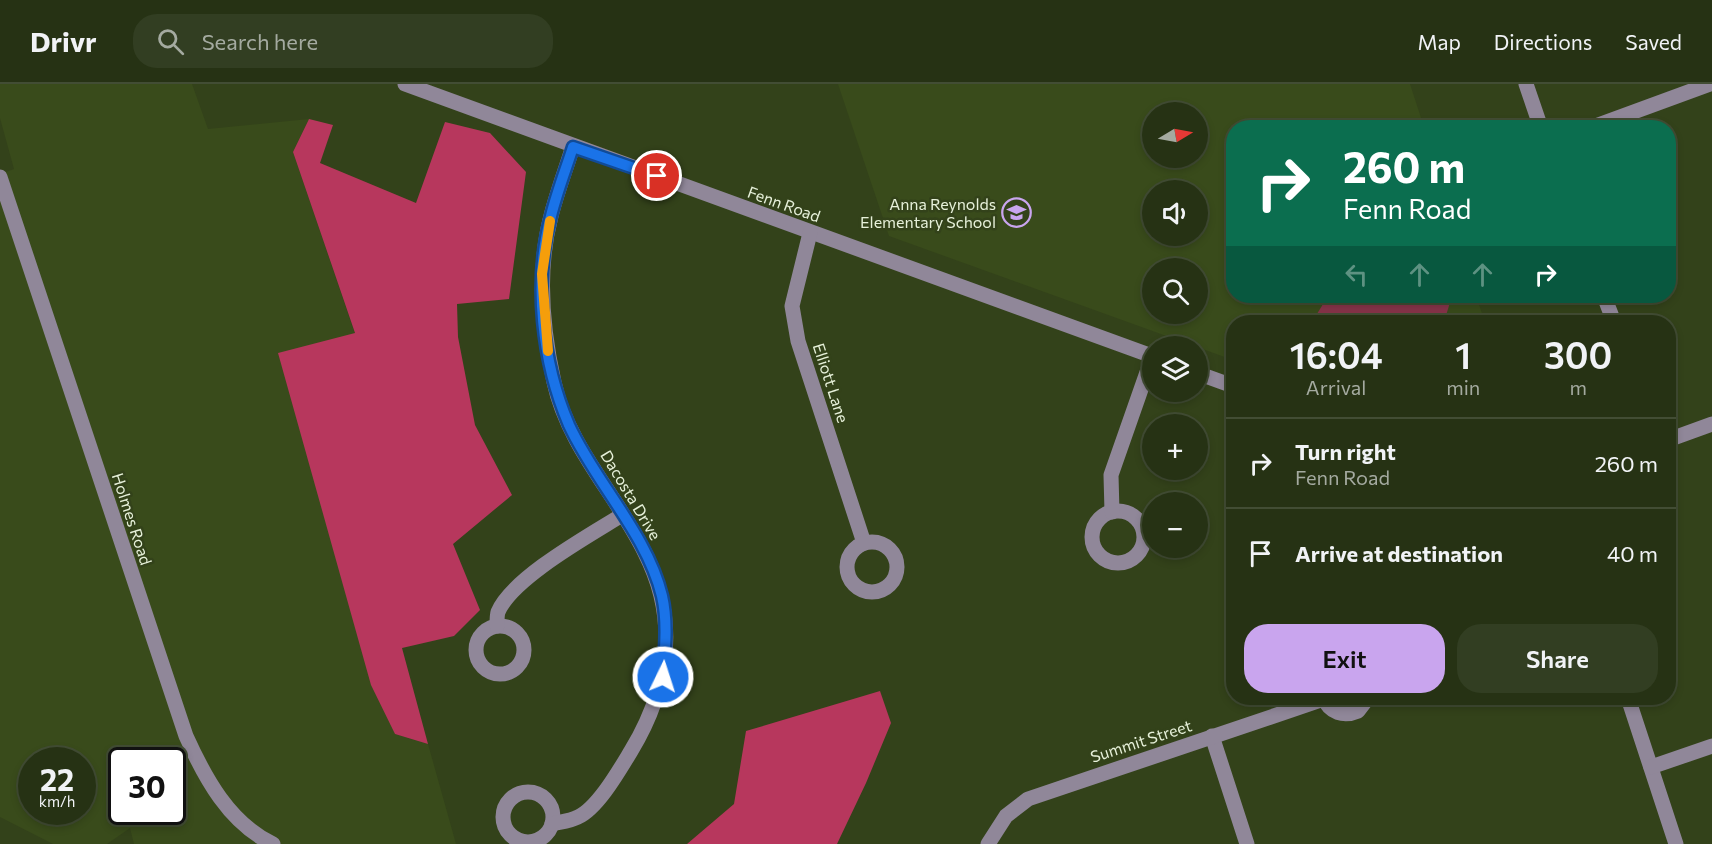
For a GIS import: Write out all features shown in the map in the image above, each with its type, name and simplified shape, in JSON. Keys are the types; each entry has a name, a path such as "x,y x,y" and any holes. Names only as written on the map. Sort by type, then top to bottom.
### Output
{"street":[{"name":"Fenn Road","path":"405,84 1142,353"},
{"path":"1526,84 1538,120"},
{"path":"1612,120 1710,84"},
{"name":"Dacosta Drive","path":"552,824 579,817 601,796 648,722 663,677 666,636 662,595 645,552 569,425 554,384 545,330 542,274 549,229 573,147"},
{"name":"Holmes Road","path":"0,177 186,736 203,775 231,812 273,844"},
{"name":"Elliott Lane","path":"810,233 792,306 798,341 864,543"},
{"path":"1208,377 1226,383"},
{"path":"1112,512 1111,475 1142,386"},
{"path":"1676,437 1712,424"},
{"path":"497,626 498,612 518,586 558,554 622,515"},
{"name":"Summit Street","path":"988,844 1006,816 1028,799 1303,705"},
{"name":"Summit Street","path":"1328,705 1343,715 1358,711 1363,705"},
{"path":"1630,705 1676,844"},
{"path":"1212,736 1247,844"},
{"path":"1651,767 1712,746"}],"shaded area":[{"path":"0,84 192,84 208,129 309,119 293,152 355,334 279,354 395,734 428,744 456,844 134,844 130,828 107,844 53,844 0,817 0,174 14,169 0,118"},
{"name":"Anna Reynolds Elementary School","path":"838,84 1410,84 1422,120 1226,120 1226,303 1478,303 1483,315 1226,315 1226,357 1208,351 1208,336 1166,336 889,236"},
{"path":"309,119 333,125 320,163 416,203 445,122 490,133 526,172 509,299 457,304 458,337 475,425 512,495 453,544 480,610 454,636 402,648 428,744 395,734 371,685 278,353 355,333 293,152"},
{"path":"1324,303 1450,303 1446,315 1316,315"},
{"path":"880,691 891,723 837,844 687,844 734,804 746,731"}],"slow traffic":[{"path":"548,351 542,274 550,221"}],"place":[{"name":"Anna Reynolds Elementary School","path":"1017,213"}],"route":[{"path":"657,176 573,147 551,217 542,274 545,330 554,384 569,425 594,472 645,552 662,595 666,636 663,677"}]}
